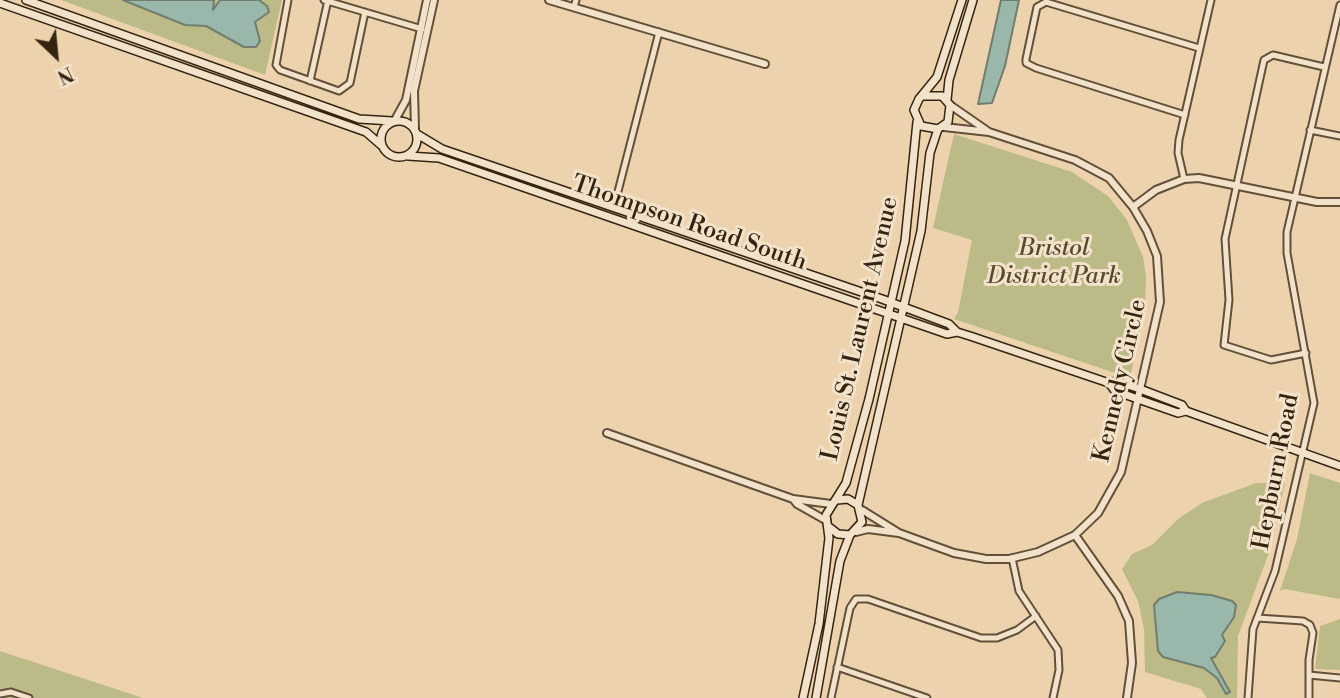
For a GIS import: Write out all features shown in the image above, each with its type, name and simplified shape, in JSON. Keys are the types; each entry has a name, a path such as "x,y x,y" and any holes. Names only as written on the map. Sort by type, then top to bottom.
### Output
{"main road":[{"path":"0,3 366,132 389,155 408,156 416,146 416,131 406,121 359,120 26,0"},
{"path":"962,0 937,78 914,110 917,122 926,129 941,128 950,117 949,80 973,0"},
{"path":"924,96 936,94 948,102"},
{"path":"381,145 382,135 393,120"},
{"name":"Louis St. Laurent Avenue","path":"834,503 846,483 891,303 909,218 917,122"},
{"name":"Louis St. Laurent Avenue","path":"860,507 921,231 931,147 941,128"},
{"name":"Thompson Road South","path":"416,131 442,149 903,307 949,324 957,332 1109,383 1116,381 1140,389 1182,405 1186,411"},
{"name":"Thompson Road South","path":"408,156 439,158 947,334 957,332"},
{"name":"Thompson Road South","path":"1109,383 1115,391 1178,413 1186,411 1340,466"},
{"path":"803,698 820,624 828,524 834,503 848,499 860,507 862,522 842,555 816,698"},
{"path":"828,524 838,534 853,533"}],"street":[{"path":"288,0 276,65 280,70 339,91 346,88 365,12"},
{"path":"310,81 327,0 425,30"},
{"path":"416,131 414,91 425,30 427,0"},
{"path":"393,120 405,104 434,0"},
{"path":"549,0 575,4 765,64"},
{"path":"1184,179 1178,153 1211,0"},
{"path":"1185,115 1036,68 1026,63 1026,59 1038,7 1046,2 1199,48"},
{"name":"Hepburn Road","path":"1248,698 1250,645 1275,571 1314,403 1287,253 1287,232 1340,5"},
{"path":"614,207 659,32"},
{"path":"1306,353 1262,359 1224,345 1229,300 1225,239 1264,60 1273,55 1324,67"},
{"name":"Kennedy Circle","path":"948,102 989,132"},
{"name":"Kennedy Circle","path":"853,533 868,529 898,533 954,553 986,559 1012,558 1038,552 1075,535 1098,513 1121,472 1160,302 1160,277 1152,243 1133,207 1109,178 1093,168 989,132 941,128"},
{"path":"1310,130 1340,136"},
{"path":"1133,207 1156,190 1184,179 1199,178 1236,183 1317,202 1340,202"},
{"path":"607,433 793,499 834,503"},
{"path":"793,499 828,524"},
{"name":"Kennedy Circle","path":"860,507 898,533"},
{"path":"1075,535 1118,596 1129,621 1132,663 1127,698"},
{"path":"1012,558 1019,591 1056,647 1060,659 1053,698"},
{"path":"831,698 850,608 859,598 981,638 997,638 1017,630 1036,616"},
{"path":"1257,618 1303,621 1310,625 1313,633 1309,698"},
{"path":"838,667 928,698"},
{"path":"1309,676 1340,678"},
{"path":"0,694 11,692 29,698"}],"green space":[{"path":"61,0 282,0 265,75"},
{"name":"Bristol District Park","path":"954,134 1072,172 1108,196 1127,220 1143,257 1146,276 1145,305 1130,378 954,319 958,312 972,240 933,228"},
{"path":"1310,473 1340,483 1340,599 1284,589 1280,591 1297,539"},
{"path":"1256,483 1285,483 1270,550 1238,636 1237,698 1207,698 1201,689 1145,672 1144,629 1138,601 1122,569 1132,554 1152,545 1178,519 1202,503"},
{"path":"1340,619 1340,670 1315,669 1320,626"},
{"path":"0,651 143,698 0,698"}],"shaded area":[{"path":"123,0 214,0 213,10 220,0 259,0 267,6 269,12 255,22 260,41 256,47 244,47 206,26 185,25"},
{"path":"1001,0 1019,0 1005,66 992,103 978,104"},
{"path":"1177,592 1211,595 1232,601 1236,605 1234,617 1222,635 1225,641 1215,657 1211,658 1230,692 1226,694 1217,678 1204,668 1163,657 1158,651 1154,605 1159,599"}]}
